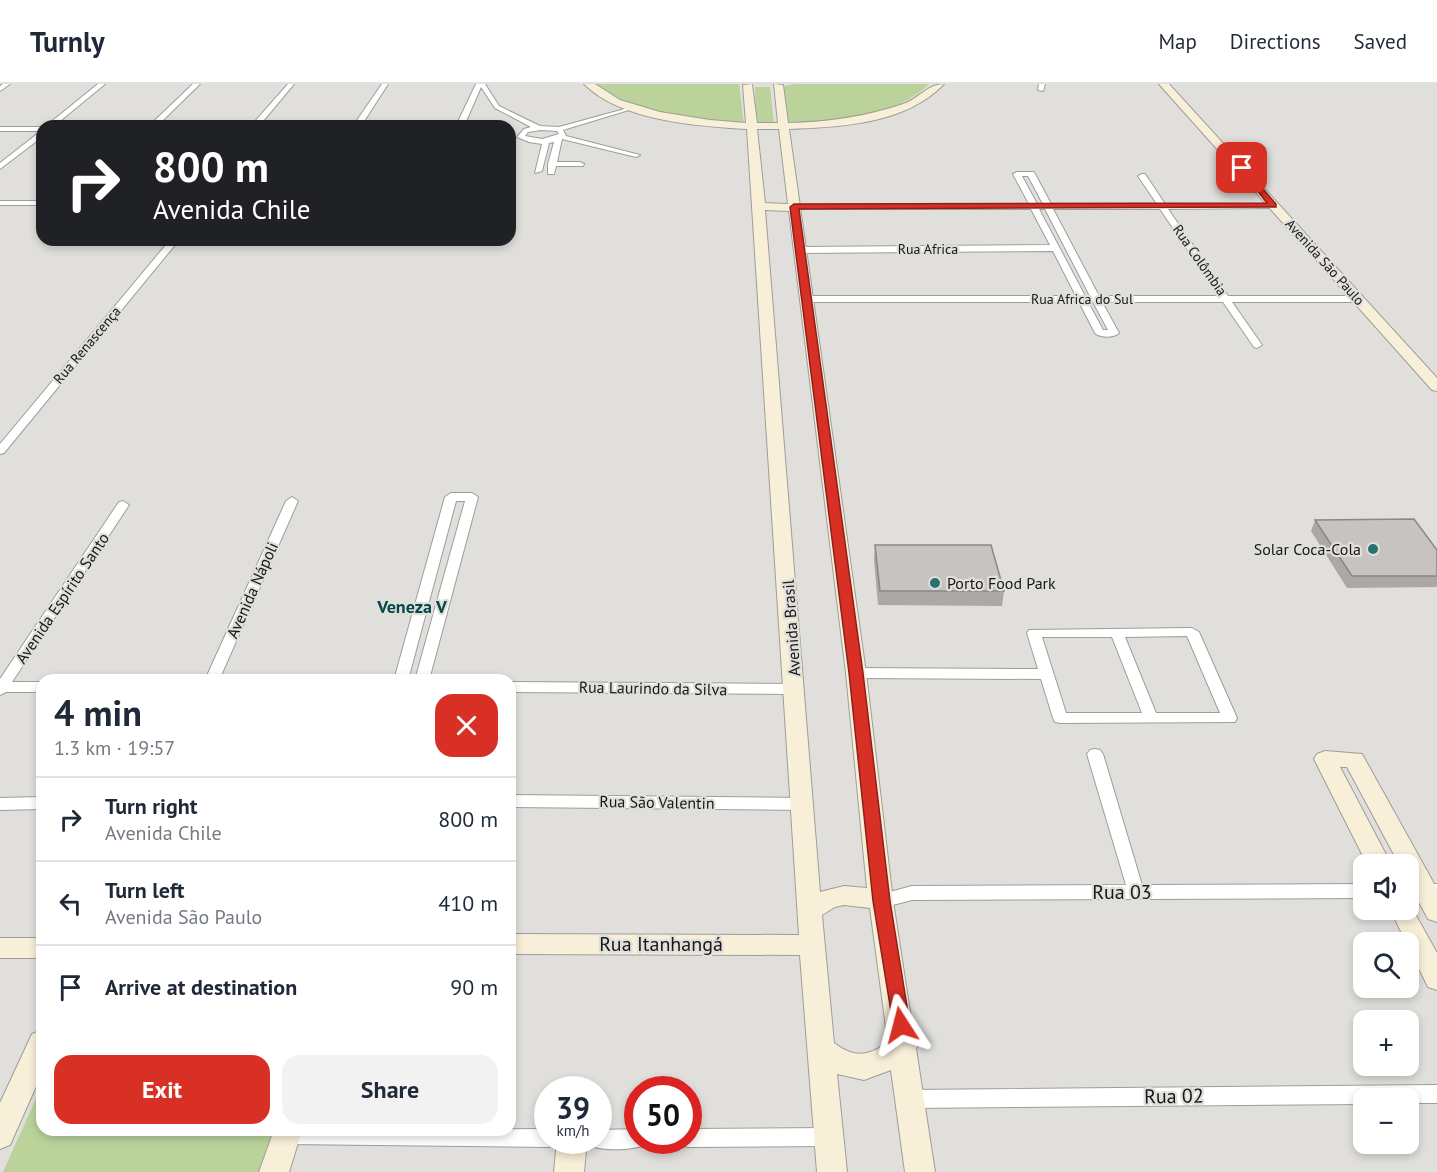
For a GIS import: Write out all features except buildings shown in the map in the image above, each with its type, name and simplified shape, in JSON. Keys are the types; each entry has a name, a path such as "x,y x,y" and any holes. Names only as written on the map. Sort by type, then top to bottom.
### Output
{"main road":[{"path":"589,84 596,92 630,108 680,120 753,127 784,127 836,122 884,113 920,99 939,84"},
{"path":"784,84 775,85 784,127 856,673 881,901 904,1045 920,1172"},
{"name":"Avenida São Paulo","path":"1164,84 1437,387"},
{"name":"Avenida Brasil","path":"748,85 804,804 812,945 832,1172"},
{"path":"759,204 771,208 794,204"},
{"path":"1374,854 1325,759 1354,759 1404,854"},
{"path":"1424,891 1437,912"},
{"path":"811,910 829,897 838,895 855,895 881,901"},
{"path":"1408,920 1437,979"},
{"name":"Rua Itanhangá","path":"516,944 812,945"},
{"path":"0,948 36,948"},
{"path":"822,1050 834,1060 860,1068 885,1061 904,1045"},
{"path":"0,1135 36,1055"},
{"path":"274,1172 286,1136"},
{"path":"569,1172 571,1154"}],"street":[{"path":"0,89 7,84"},
{"path":"57,120 102,84"},
{"path":"159,120 197,84"},
{"path":"260,120 291,84"},
{"path":"361,120 385,84"},
{"path":"463,120 481,84 497,107 536,128 636,155"},
{"path":"522,133 521,137 528,140 546,141 630,108"},
{"path":"516,130 536,128"},
{"path":"516,132 522,133 536,128"},
{"path":"0,131 36,132"},
{"path":"559,135 551,168 580,164"},
{"path":"0,167 36,137"},
{"path":"538,171 546,141"},
{"path":"1017,174 1031,174 1045,202 1114,333 1100,333 1017,174"},
{"name":"Rua Colômbia","path":"1142,176 1257,345"},
{"path":"794,204 1160,202 1272,204"},
{"path":"0,203 36,203"},
{"name":"Rua Renascença","path":"0,451 170,246"},
{"name":"Rua Africa","path":"800,250 1056,248"},
{"name":"Rua Africa do Sul","path":"806,299 1359,299"},
{"path":"403,674 451,497 472,497 424,674"},
{"name":"Avenida Nápoli","path":"215,674 292,501"},
{"name":"Avenida Espírito Santo","path":"1,688 123,505"},
{"path":"1192,632 1230,718 1060,718 1034,633 1117,633 1192,632"},
{"path":"1117,633 1151,718"},
{"path":"856,673 1047,674"},
{"path":"1,688 36,687"},
{"name":"Rua Laurindo da Silva","path":"516,687 795,689"},
{"path":"1095,754 1136,892"},
{"name":"Rua São Valentin","path":"516,801 804,804"},
{"path":"0,804 36,803"},
{"name":"Rua 03","path":"881,901 912,893 1353,891"},
{"name":"Rua 02","path":"910,1099 1437,1094"},
{"path":"461,1136 534,1138"},
{"path":"702,1138 829,1137"}],"green space":[{"path":"594,84 739,84 744,124 669,116 617,101"},
{"path":"795,84 929,84 915,95 882,111 844,119 788,123 784,86"},
{"path":"755,87 770,87 774,124 756,124"},
{"path":"36,1098 36,1136 274,1136 264,1172 3,1172"}],"place":[{"name":"Solar Coca-Cola","path":"1373,549"},
{"name":"Porto Food Park","path":"935,583"}],"district":[{"name":"Veneza V","path":"412,606"}],"route":[{"path":"901,1025 881,901 856,673 794,207 1115,204 1274,206 1242,168"}]}
